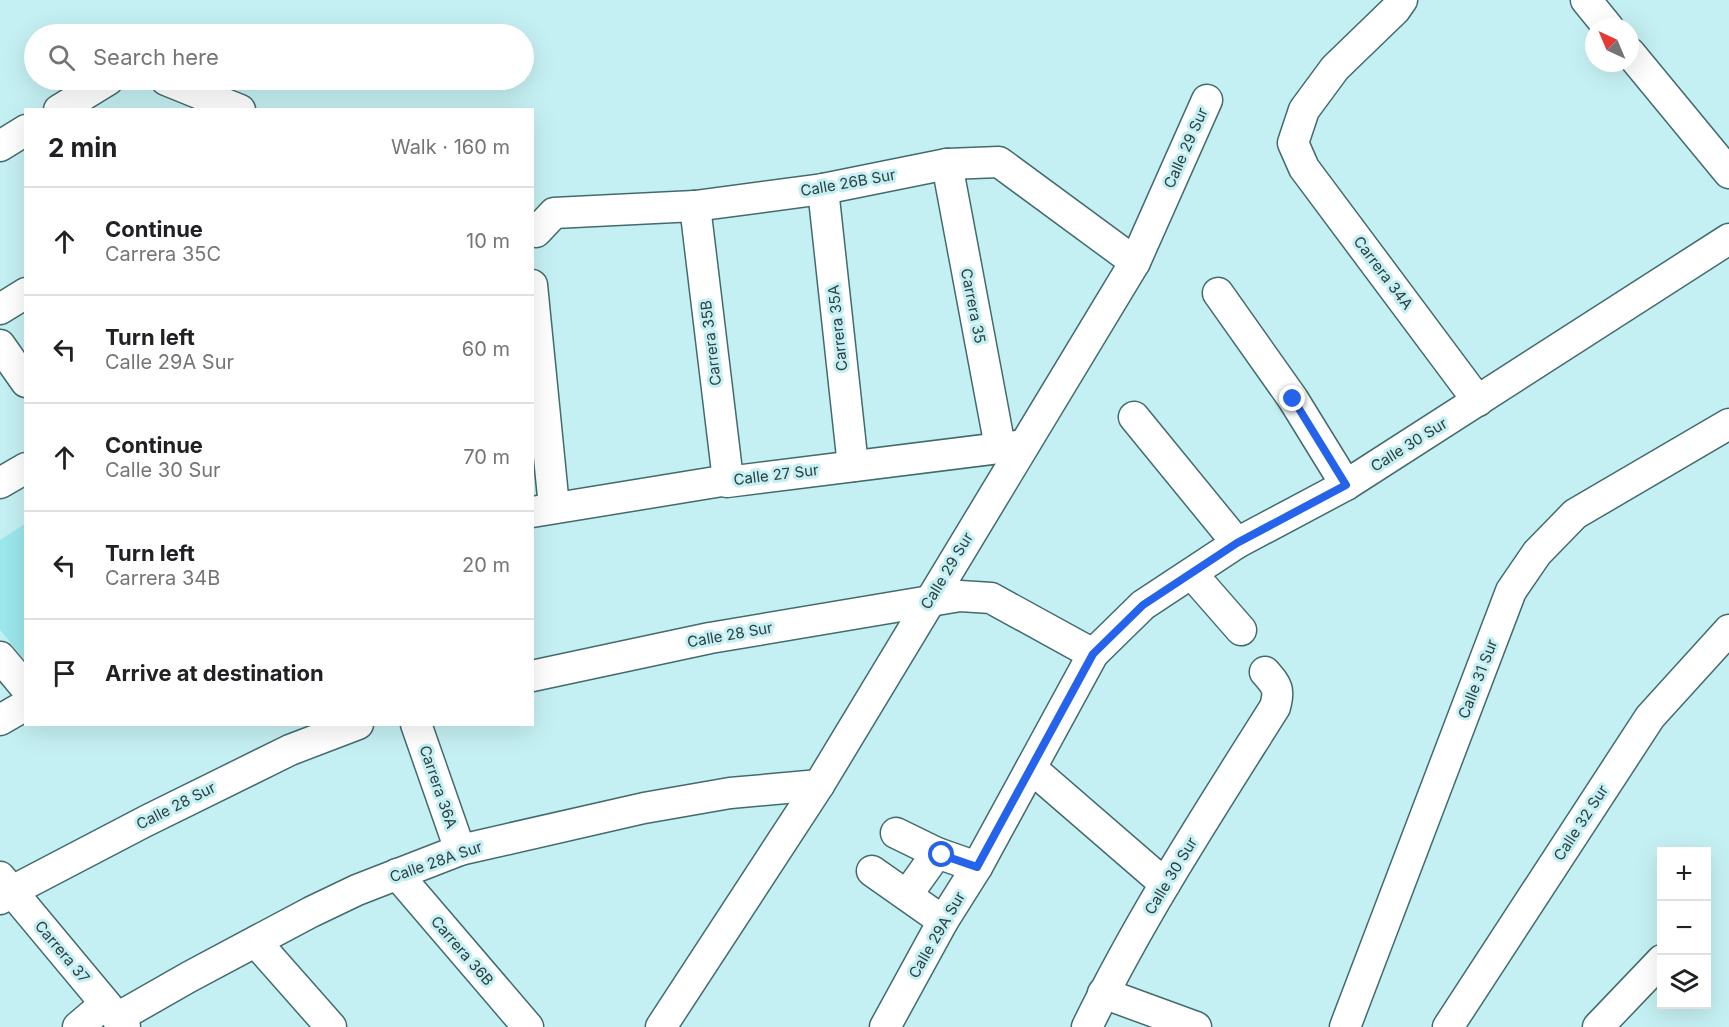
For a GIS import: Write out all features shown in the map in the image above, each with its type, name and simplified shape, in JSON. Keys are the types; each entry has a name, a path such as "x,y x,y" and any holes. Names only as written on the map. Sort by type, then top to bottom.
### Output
{"street":[{"name":"Carrera 34A","path":"1402,0 1395,10 1335,68 1304,110 1293,143 1304,168 1478,401"},
{"path":"1586,0 1601,18"},
{"path":"1639,64 1729,173"},
{"path":"62,108 92,90"},
{"path":"191,90 235,108"},
{"name":"Calle 29 Sur","path":"661,1027 819,785 929,600 1012,446 1135,262 1207,100"},
{"path":"0,146 24,131"},
{"name":"Calle 26B Sur","path":"534,237 554,213 695,206 823,189 947,164 999,162 1135,262"},
{"name":"Carrera 35","path":"947,164 1012,446"},
{"name":"Carrera 35A","path":"823,189 853,466"},
{"name":"Carrera 35B","path":"695,206 728,480"},
{"name":"Calle 30 Sur","path":"1093,654 1143,605 1237,543 1346,485 1729,239"},
{"path":"1218,292 1293,399 1346,485"},
{"path":"0,309 24,294"},
{"path":"534,326 543,510"},
{"path":"0,345 24,379"},
{"path":"1134,417 1237,543"},
{"name":"Calle 31 Sur","path":"1345,1027 1511,591 1537,553 1575,514 1729,424"},
{"name":"Calle 27 Sur","path":"543,510 728,480 727,482 1012,446"},
{"path":"0,483 24,469"},
{"path":"1192,574 1241,630"},
{"path":"929,600 960,596 991,598 1093,654"},
{"name":"Calle 28 Sur","path":"534,676 710,638 929,600"},
{"name":"Calle 32 Sur","path":"1448,1027 1650,717 1729,630"},
{"name":"Calle 29A Sur","path":"885,1027 943,921 977,867 1093,654"},
{"path":"0,657 24,686"},
{"name":"Calle 30 Sur","path":"1087,1027 1103,993 1165,884 1275,708 1271,684"},
{"path":"0,720 24,706"},
{"name":"Calle 28 Sur","path":"4,889 290,750 353,726"},
{"name":"Carrera 36A","path":"417,726 460,850"},
{"path":"1031,768 1165,884"},
{"name":"Calle 28A Sur","path":"78,1027 116,1016 338,899 460,850 644,808 730,793 819,785"},
{"path":"896,833 938,853 977,867"},
{"path":"907,896 938,853"},
{"path":"872,872 943,921"},
{"name":"Carrera 36B","path":"397,874 528,1027"},
{"name":"Carrera 37","path":"4,889 116,1016"},
{"path":"256,942 331,1027"},
{"path":"1598,1027 1657,965"},
{"path":"1103,993 1196,1027"}],"shaded area":[{"path":"24,525 24,659 0,630 0,540"}],"route":[{"path":"942,855 977,867 1093,654 1143,605 1237,543 1346,485 1293,399"}]}
